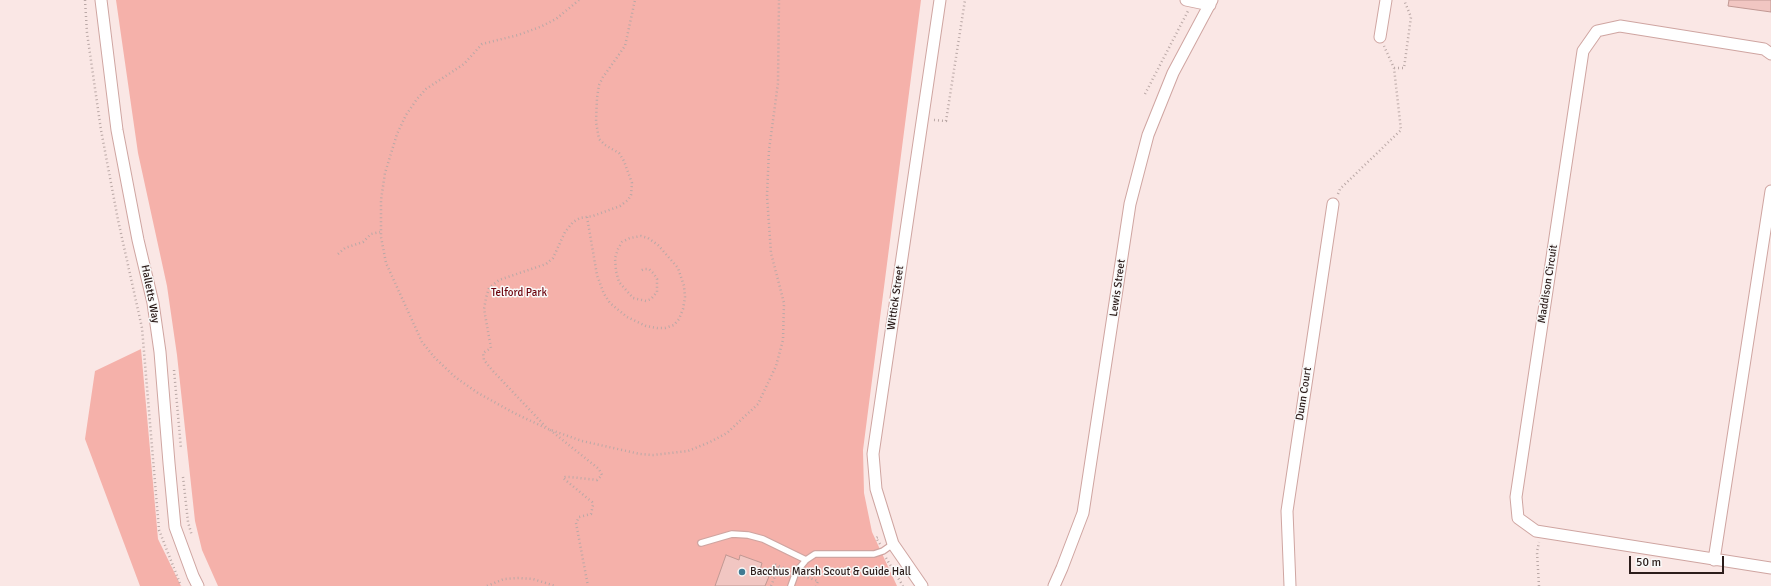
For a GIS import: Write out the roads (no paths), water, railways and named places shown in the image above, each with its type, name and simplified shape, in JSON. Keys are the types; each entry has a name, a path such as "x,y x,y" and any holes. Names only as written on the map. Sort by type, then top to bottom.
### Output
{"street":[{"name":"Halletts Way","path":"102,0 103,22 117,130 138,240 153,303 160,352 176,527 198,586"},
{"name":"Wittick Street","path":"922,586 893,544 876,489 873,454 940,0"},
{"path":"1380,37 1386,0"},
{"path":"1189,1 1211,3"},
{"name":"Lewis Street","path":"1054,586 1083,513 1130,204 1148,135 1173,73 1211,3"},
{"name":"Maddison Circuit","path":"1771,54 1764,49 1620,26 1597,31 1584,51 1516,497 1518,518 1536,531 1771,568"},
{"path":"1714,560 1771,191"},
{"name":"Dunn Court","path":"1290,586 1287,512 1333,204"}],"lane":[{"path":"701,543 732,534 748,535 763,539 806,560"},
{"path":"791,586 796,572 806,560 815,554 874,554 883,551 893,544"}],"place":[{"name":"Bacchus Marsh Scout & Guide Hall","path":"742,572"}],"park label":[{"name":"Telford Park","path":"519,293"}]}
